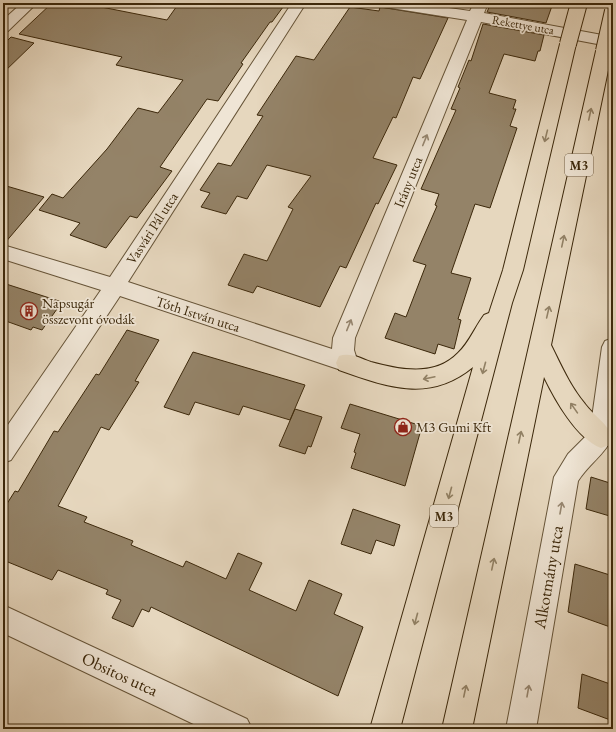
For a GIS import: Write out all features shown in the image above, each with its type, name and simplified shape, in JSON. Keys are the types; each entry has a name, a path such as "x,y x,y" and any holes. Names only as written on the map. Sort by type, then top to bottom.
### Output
{"main road":[{"name":"M3","path":"385,729 502,303 513,270 568,44 580,3"},
{"name":"M3","path":"457,729 540,344 608,46 613,11"},
{"path":"347,362 398,379 426,379 448,373 466,360 502,303"},
{"path":"540,344 559,385 577,412 607,440"}],"street":[{"path":"3,28 30,3"},
{"name":"Vasvári Pál utca","path":"3,452 115,286 299,3"},
{"name":"Rekettye utca","path":"385,3 478,10 608,46"},
{"name":"Irány utca","path":"347,362 343,350 344,338 478,10"},
{"name":"Tóth István utca","path":"3,252 115,286 347,362"},
{"path":"607,440 613,347"},
{"name":"Alkotmány utca","path":"521,729 566,477 576,462 607,440"},
{"name":"Obsitos utca","path":"3,619 237,729"}],"building":[{"path":"52,3 81,3 167,20 179,3 286,3 272,22 270,22 241,63 243,64 218,101 207,99 160,167 172,171 137,218 130,216 106,248 70,235 80,223 39,210 52,194 63,198 107,149 138,108 158,113 183,80 116,65 122,57 19,34"},
{"path":"491,3 553,3 546,23 487,12"},
{"path":"350,7 379,11 380,7 448,18 420,79 413,77 396,118 393,117 373,158 397,165 378,204 376,203 346,268 340,266 320,307 257,286 253,293 228,285 244,254 267,261 293,209 288,207 311,176 267,165 247,199 237,196 226,214 201,207 210,193 200,190 218,163 231,166 263,116 257,115 296,56 314,60"},
{"path":"483,24 544,35 540,51 538,51 535,61 504,54 489,93 516,100 513,109 516,109 510,126 517,128 490,208 475,204 451,273 471,278 458,319 461,320 454,349 438,344 435,354 385,338 395,313 406,317 426,265 413,261 437,206 435,205 439,194 421,189 456,110 451,109 460,88 458,87 469,60 471,61"},
{"path":"11,37 34,43 3,73 3,45"},
{"path":"3,185 44,197 4,244 3,244"},
{"name":"Napsugár összevont óvodák","path":"3,283 62,302 42,330 33,327 31,330 3,320"},
{"path":"127,330 159,340 135,381 139,382 109,430 101,427 58,506 87,517 84,522 133,541 131,545 183,567 186,561 226,579 238,553 262,563 249,590 296,611 309,580 342,594 334,614 363,627 338,696 151,607 149,612 142,609 133,627 112,618 121,600 106,594 108,590 58,570 52,580 3,560 3,510 15,491 18,492 54,431 58,432 96,374 99,375"},
{"path":"193,352 305,385 290,420 243,406 239,415 195,402 189,415 164,407"},
{"path":"350,404 422,426 405,486 351,468 360,434 341,428"},
{"path":"295,409 322,417 311,447 308,446 305,454 279,446"},
{"path":"591,477 613,484 613,517 586,509"},
{"path":"353,509 400,525 394,546 376,540 371,554 341,544"},
{"path":"575,564 613,576 613,628 568,612"},
{"path":"582,674 613,685 613,721 578,708"}],"place":[{"name":"Napsugár összevont óvodák","path":"29,311"},
{"name":"M3 Gumi Kft","path":"403,427"}]}
